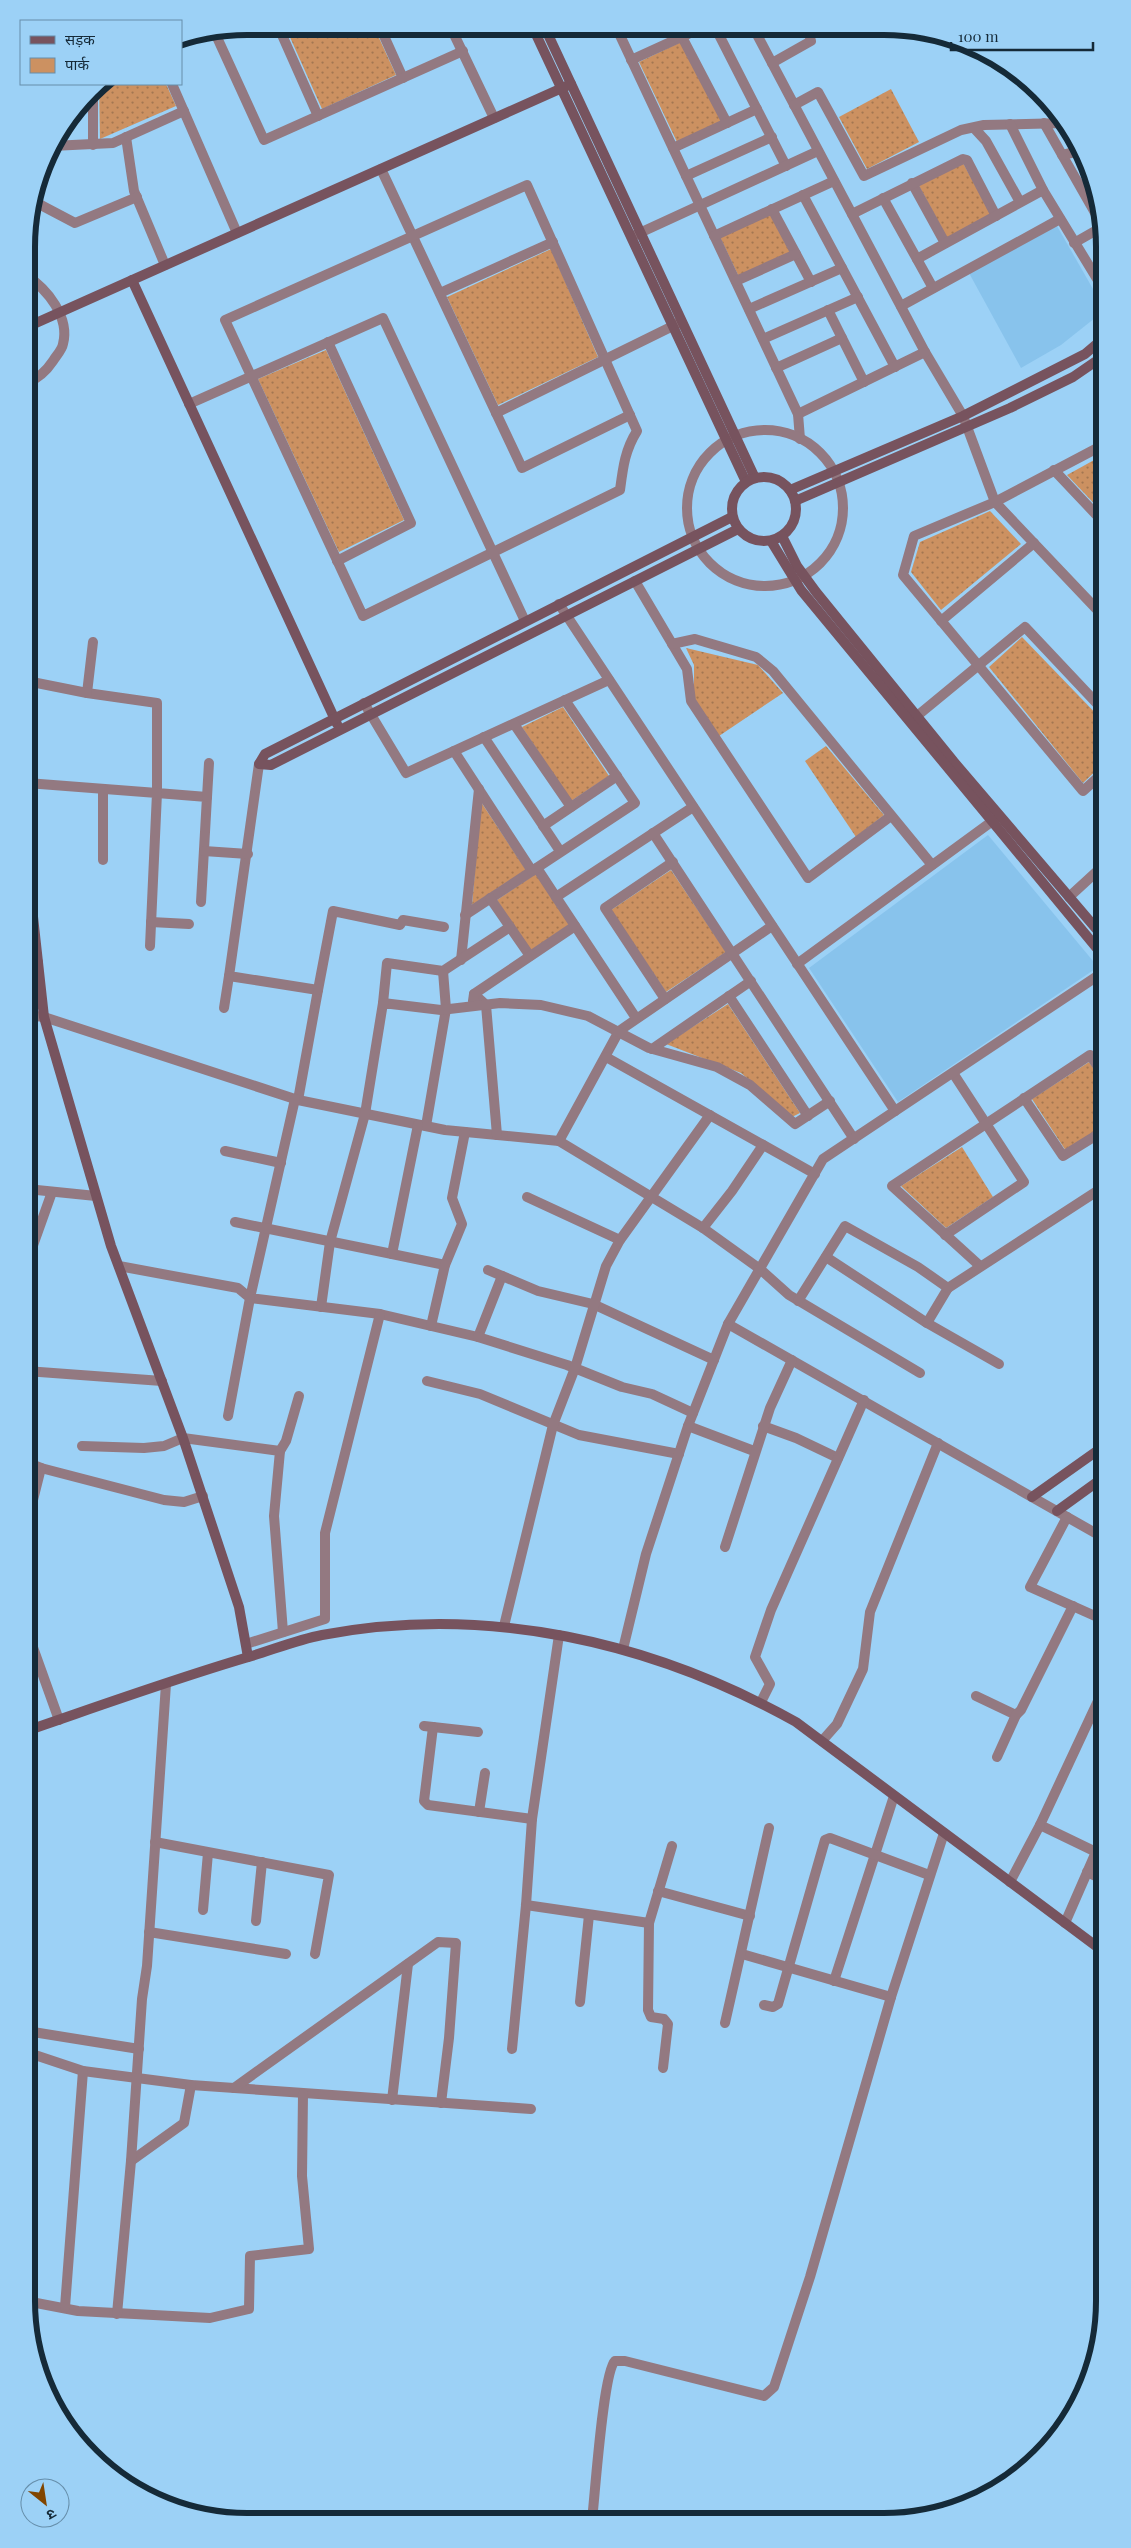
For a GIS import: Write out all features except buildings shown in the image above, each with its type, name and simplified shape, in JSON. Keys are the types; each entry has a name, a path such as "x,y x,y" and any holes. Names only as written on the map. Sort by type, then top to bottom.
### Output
{"street":[{"path":"282,35 318,116"},
{"path":"384,35 403,78"},
{"path":"455,35 494,118"},
{"path":"537,35 566,86 750,480"},
{"path":"548,35 566,86"},
{"path":"621,35 631,60 798,414 800,439"},
{"path":"631,60 686,35"},
{"path":"719,35 786,166"},
{"path":"757,35 900,306 963,416 995,502 1096,608"},
{"path":"803,35 807,43"},
{"path":"772,62 811,41 809,35"},
{"path":"218,37 264,140 463,51"},
{"path":"682,37 727,123"},
{"path":"172,85 237,233"},
{"path":"35,324 566,86"},
{"path":"794,105 818,92 864,176 961,130 984,125 1056,123"},
{"path":"93,101 93,145"},
{"path":"673,148 757,109"},
{"path":"61,146 113,143 184,111"},
{"path":"1044,123 1092,209"},
{"path":"1010,124 1043,190 1096,278"},
{"path":"974,128 986,141 1020,202"},
{"path":"126,137 137,197 165,265"},
{"path":"686,176 772,137"},
{"path":"636,235 818,151"},
{"path":"1062,155 1074,152"},
{"path":"852,214 963,159 967,160 996,216"},
{"path":"382,169 522,468 630,415"},
{"path":"714,236 834,181"},
{"path":"912,183 945,243"},
{"path":"527,185 553,242 637,431 628,446 624,458 620,490 362,616 225,320 527,185"},
{"path":"917,259 1043,190"},
{"path":"803,195 895,367"},
{"path":"39,204 75,223 137,197"},
{"path":"883,198 933,288"},
{"path":"772,209 810,282"},
{"path":"900,306 1060,219"},
{"path":"1074,243 1096,230"},
{"path":"440,293 553,242"},
{"path":"736,281 796,254"},
{"path":"749,309 842,268"},
{"path":"132,280 340,730"},
{"path":"35,281 40,284 59,313 64,330 63,345 50,365 35,379"},
{"path":"763,339 858,297"},
{"path":"828,310 864,382"},
{"path":"189,404 383,318 525,622"},
{"path":"496,413 677,324"},
{"path":"776,368 842,338"},
{"path":"328,342 411,523 337,561"},
{"path":"790,490 963,416 1085,354 1096,345"},
{"path":"798,414 925,352"},
{"path":"795,501 966,428 1073,377 1096,361"},
{"path":"753,430 772,430 792,434 800,439 814,447 836,470 843,514 837,537 827,555 799,578 776,585 758,586 737,581 711,565 698,549 692,537 687,517 688,492 696,471 704,459 731,438 753,430"},
{"path":"1096,449 995,502 914,536 903,574 1083,791 1096,779"},
{"path":"1054,470 1096,514"},
{"path":"774,478 790,490 795,501 794,520 782,536 771,541 753,540 738,529 732,517 733,499 750,480 774,478"},
{"path":"224,1008 248,854 259,764 265,754 732,517"},
{"path":"259,764 271,765 738,529"},
{"path":"782,536 799,578 917,716 1096,946"},
{"path":"771,541 799,578 996,818 1096,929"},
{"path":"941,621 1034,543"},
{"path":"635,581 688,669 691,701 808,878 891,816"},
{"path":"559,604 895,1111"},
{"path":"917,716 1025,626 1096,702"},
{"path":"672,644 695,639 756,657 773,671 932,865"},
{"path":"86,692 93,642"},
{"path":"364,703 406,773 609,680"},
{"path":"35,682 157,703 157,793 150,946"},
{"path":"465,915 635,803 565,700"},
{"path":"514,724 571,807"},
{"path":"484,737 560,851"},
{"path":"454,751 556,897 636,1018"},
{"path":"201,902 209,762"},
{"path":"543,826 616,776"},
{"path":"35,784 207,797"},
{"path":"103,860 104,789"},
{"path":"461,960 479,789"},
{"path":"556,897 693,807"},
{"path":"797,964 996,818"},
{"path":"653,833 854,1138"},
{"path":"204,851 248,854"},
{"path":"665,999 605,908 673,862"},
{"path":"1068,897 1096,872"},
{"path":"490,898 530,956"},
{"path":"228,1416 250,1298 296,1099 333,911 400,925 403,920 444,927"},
{"path":"151,922 189,924"},
{"path":"471,1006 474,994 575,926"},
{"path":"559,1141 606,1058 619,1031 772,926"},
{"path":"321,1307 330,1242 365,1114 383,1003 386,963 443,971 510,927"},
{"path":"35,935 44,1017 96,1196 119,1266 183,1438 239,1606 248,1657"},
{"path":"392,1254 422,1125 446,1009 443,971"},
{"path":"229,976 318,990"},
{"path":"623,1649 646,1554 688,1426 728,1324 823,1159 1096,977"},
{"path":"652,1049 751,981"},
{"path":"474,994 486,1005 497,1135"},
{"path":"729,996 808,1116"},
{"path":"383,1003 446,1009 486,1005 541,1005 588,1016 652,1049 717,1067 750,1085 795,1124 830,1102"},
{"path":"35,1016 44,1017 296,1099 422,1125 466,1132 559,1141 703,1228 760,1269 798,1301 920,1373"},
{"path":"980,1266 892,1186 1090,1055 1096,1064"},
{"path":"606,1058 815,1174"},
{"path":"945,1235 1024,1182 953,1072"},
{"path":"1024,1098 1063,1156 1096,1135"},
{"path":"504,1626 553,1425 575,1368 606,1266 620,1240 710,1115"},
{"path":"431,1326 445,1265 462,1224 452,1198 466,1132"},
{"path":"703,1228 732,1191 763,1145"},
{"path":"225,1151 281,1163"},
{"path":"35,1190 96,1196"},
{"path":"927,1323 948,1288 1096,1191"},
{"path":"35,1240 52,1192"},
{"path":"527,1197 620,1240"},
{"path":"235,1222 445,1265"},
{"path":"798,1301 845,1226 918,1267 948,1288"},
{"path":"826,1257 927,1323 999,1364"},
{"path":"119,1266 238,1288 250,1298 380,1314 478,1337 575,1368 622,1387 652,1394 693,1413"},
{"path":"488,1270 538,1291 593,1304 714,1360"},
{"path":"478,1337 502,1276"},
{"path":"246,1644 325,1619 325,1533 380,1314"},
{"path":"728,1324 1096,1533"},
{"path":"725,1547 754,1451 792,1360"},
{"path":"35,1372 162,1381"},
{"path":"427,1381 480,1394 579,1435 679,1454"},
{"path":"283,1632 274,1516 280,1451 286,1441 298,1396"},
{"path":"761,1702 770,1684 755,1657 772,1610 864,1400"},
{"path":"688,1426 754,1451"},
{"path":"763,1426 796,1438 838,1458"},
{"path":"82,1446 144,1448 164,1446 183,1438 280,1451"},
{"path":"822,1741 837,1724 863,1669 870,1612 938,1443"},
{"path":"1032,1497 1096,1452"},
{"path":"35,1466 164,1500 184,1502 202,1496"},
{"path":"35,1492 41,1468"},
{"path":"1057,1511 1096,1483"},
{"path":"1067,1517 1030,1587 1096,1616"},
{"path":"997,1757 1016,1715 1021,1710 1073,1606"},
{"path":"35,1728 248,1657 321,1636 414,1623 504,1626 601,1642 691,1671 761,1702 796,1722 1096,1946"},
{"path":"512,2049 532,1819 559,1636"},
{"path":"35,1653 59,1720"},
{"path":"117,2314 131,2161 138,2049 150,1932 166,1684"},
{"path":"976,1696 1016,1715"},
{"path":"1010,1882 1040,1825 1096,1705"},
{"path":"478,1732 428,1726 424,1801 428,1805 532,1819"},
{"path":"479,1812 485,1773"},
{"path":"834,1980 894,1796"},
{"path":"1040,1825 1096,1852 1065,1923"},
{"path":"725,2023 769,1828"},
{"path":"593,2513 599,2448 610,2373 615,2361 624,2360 764,2396 774,2387 810,2277 891,1997 944,1833"},
{"path":"764,2005 772,2007 778,2004 825,1840 830,1838 929,1875"},
{"path":"156,1842 329,1875 315,1954"},
{"path":"663,2068 668,2024 664,2019 649,2014 649,1923 672,1846"},
{"path":"203,1910 208,1853"},
{"path":"256,1920 262,1862"},
{"path":"1087,1872 1096,1876"},
{"path":"658,1891 750,1916"},
{"path":"526,1905 649,1923"},
{"path":"580,2002 589,1915"},
{"path":"150,1932 286,1954"},
{"path":"234,2088 438,1942 456,1943 449,2038 441,2103"},
{"path":"742,1954 891,1997"},
{"path":"392,2100 408,1964"},
{"path":"35,2032 138,2049"},
{"path":"35,2055 83,2071 191,2085 531,2109"},
{"path":"65,2307 83,2071"},
{"path":"131,2161 184,2123 191,2085"},
{"path":"35,2302 78,2311 210,2318 248,2309 250,2256 309,2249 302,2176 303,2094"}],"shaded area":[{"path":"1057,226 1096,294 1096,317 1061,345 1021,368 969,273"},
{"path":"988,835 1096,965 1096,968 898,1102 809,968"}],"green space":[{"path":"289,35 378,35 396,75 322,109"},
{"path":"681,42 721,121 677,142 639,62"},
{"path":"111,85 166,85 176,106 100,139 99,95"},
{"path":"891,89 919,142 867,169 839,117"},
{"path":"963,163 991,214 947,238 918,184"},
{"path":"772,213 793,253 739,277 720,237"},
{"path":"551,249 598,357 498,405 447,297"},
{"path":"326,350 404,520 339,552 258,379"},
{"path":"1096,459 1096,506 1067,475"},
{"path":"990,511 1021,544 941,610 911,572 920,542"},
{"path":"1022,637 1096,714 1096,771 1083,783 989,667"},
{"path":"686,648 758,665 783,693 719,736 694,698 694,665"},
{"path":"563,707 609,776 571,801 522,727"},
{"path":"826,746 884,815 856,837 805,761"},
{"path":"481,802 526,870 472,905"},
{"path":"671,870 726,952 666,992 611,910"},
{"path":"537,873 570,924 530,951 497,900"},
{"path":"728,1004 800,1113 792,1117 741,1073 666,1044"},
{"path":"1089,1062 1096,1072 1096,1132 1066,1151 1032,1099"},
{"path":"962,1147 993,1197 946,1228 901,1186"}]}
